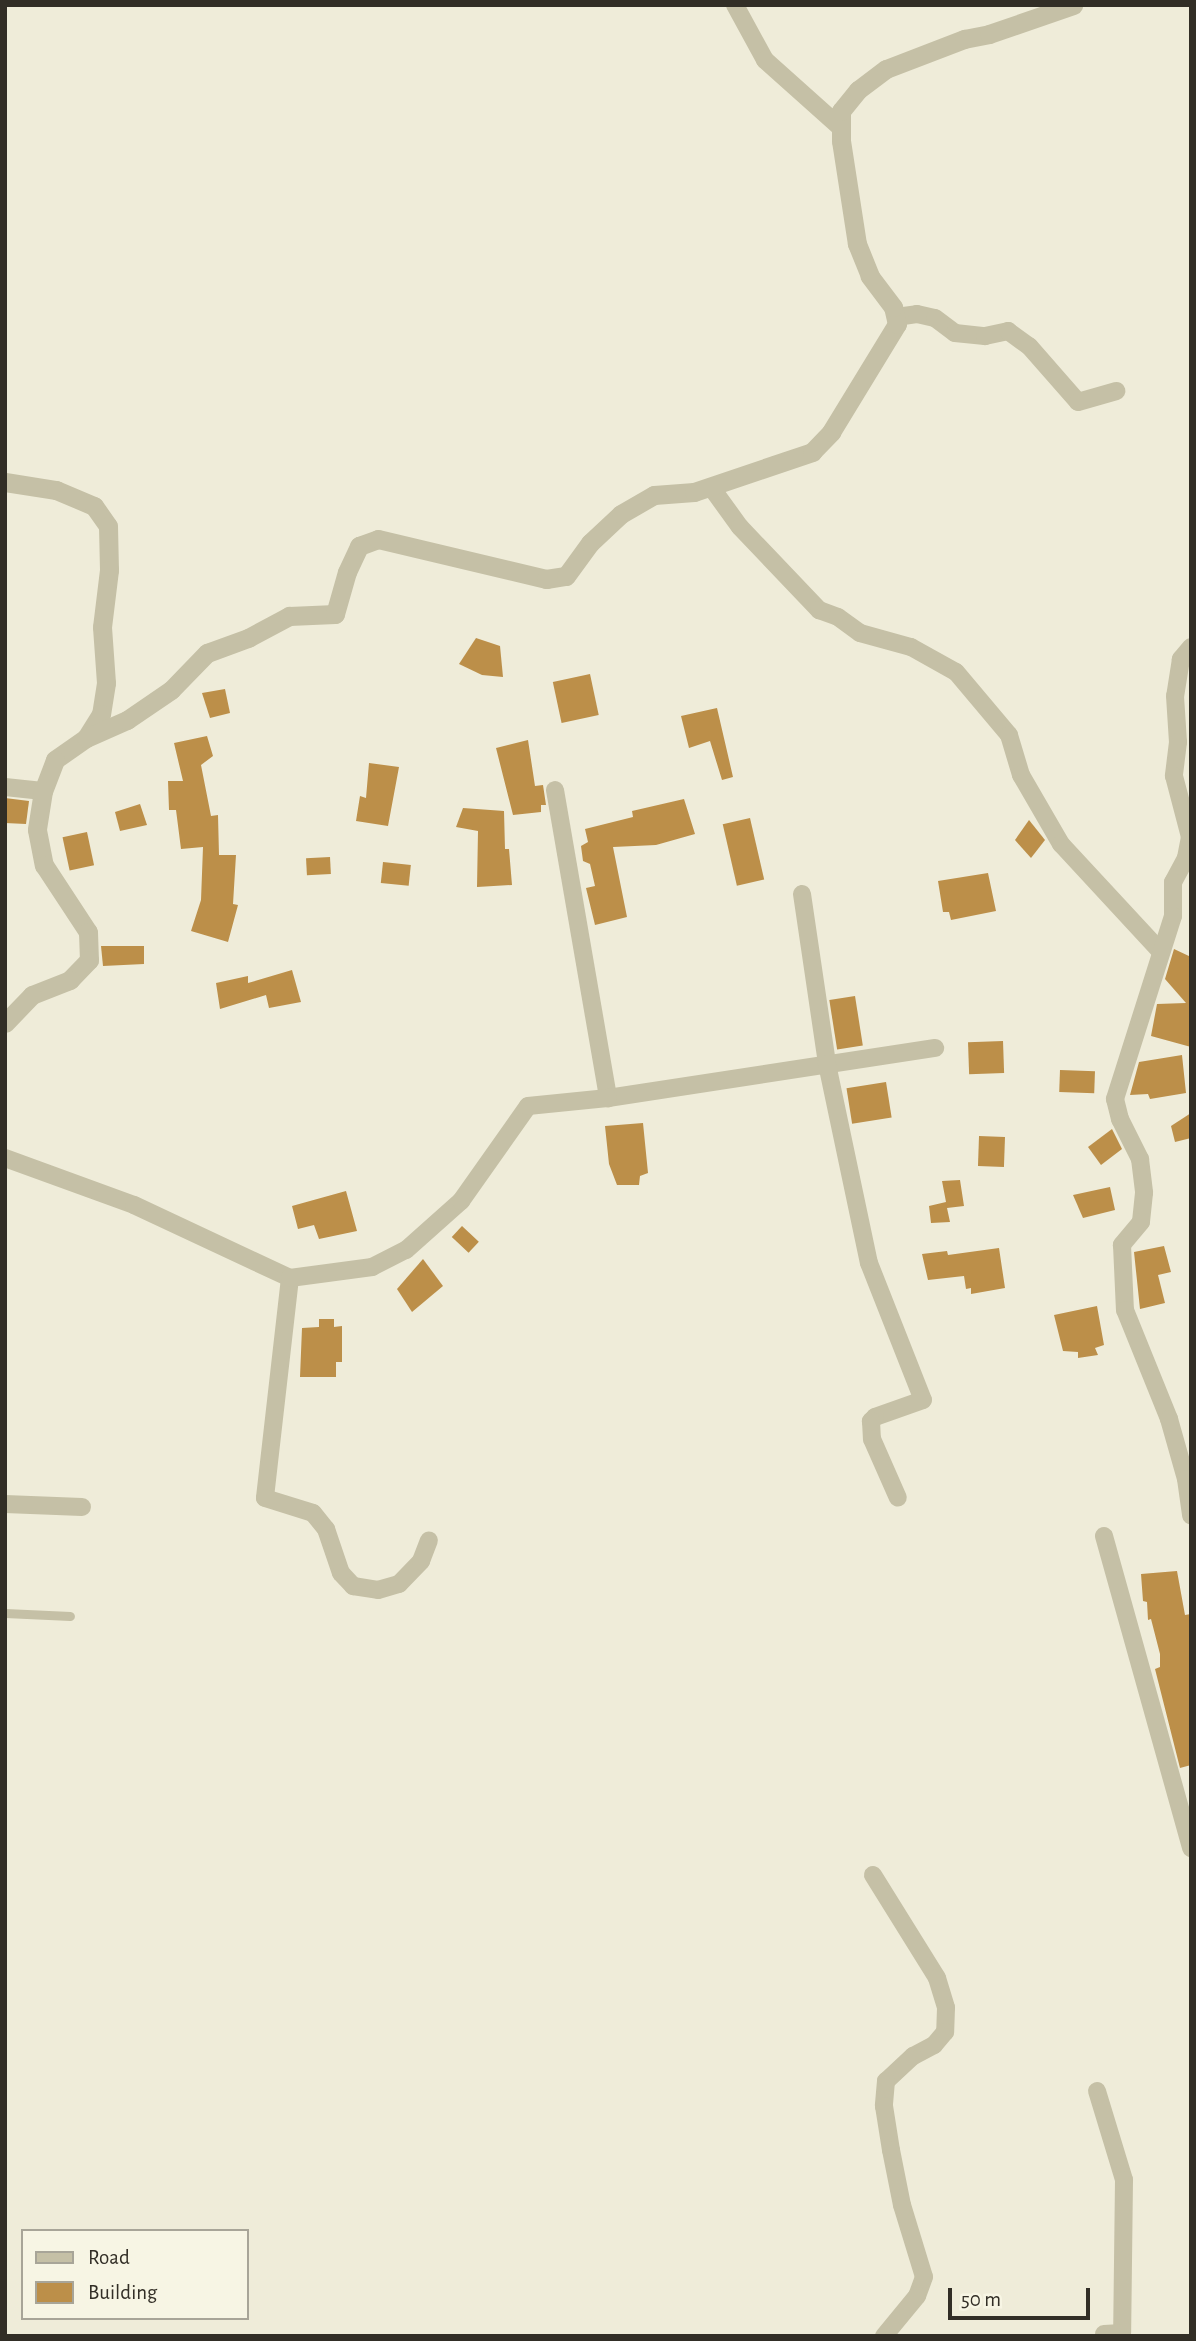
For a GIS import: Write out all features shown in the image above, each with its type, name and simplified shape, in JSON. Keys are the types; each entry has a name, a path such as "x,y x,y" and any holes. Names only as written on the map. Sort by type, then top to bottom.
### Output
{"street":[{"path":"735,5 765,60 841,128"},
{"path":"5,1023 32,995 70,980 89,960 88,932 44,865 37,830 43,791 55,760 86,738 127,720 171,690 207,653 248,638 289,616 335,614 347,572 359,546 378,540 546,579 566,576 590,543 621,514 654,495 694,492 812,452 831,432 897,324 893,307 870,276 857,244 841,111 858,90 886,69 964,39 989,34 1073,5"},
{"path":"896,317 918,314 935,318 956,333 985,336 1008,331 1029,346 1078,402 1116,391"},
{"path":"5,482 56,490 94,506 108,526 109,570 102,627 106,683 101,715 86,738"},
{"path":"710,487 748,537 791,577 820,610 838,617 860,633 911,647 956,672 1009,735 1021,775 1061,844 1160,951"},
{"path":"1191,647 1181,659 1175,696 1178,742 1174,776 1190,837 1186,858 1173,881 1172,916 1160,951 1161,958 1146,996 1115,1099 1120,1119 1140,1159 1144,1193 1141,1222 1122,1245 1125,1310 1169,1419 1186,1479 1191,1516"},
{"path":"5,787 43,791"},
{"path":"555,790 608,1098"},
{"path":"802,894 827,1064 869,1263 923,1401 875,1417 871,1422 872,1439 898,1498"},
{"path":"5,1158 134,1205 290,1278 372,1267 406,1250 461,1201 528,1106 608,1098 935,1048"},
{"path":"290,1278 265,1498 313,1513 326,1529 341,1573 353,1586 378,1590 399,1584 421,1561 429,1540"},
{"path":"5,1504 82,1507"},
{"path":"1104,1536 1191,1848"},
{"path":"873,1875 937,1978 946,2008 945,2032 934,2045 913,2056 886,2081 884,2106 891,2150 902,2205 924,2277 917,2296 884,2336"},
{"path":"1097,2091 1124,2180 1122,2333 1104,2334"}],"lane":[{"path":"5,1613 70,1616"}],"building":[{"path":"476,638 500,646 503,677 482,675 459,664"},
{"path":"590,674 599,715 562,723 553,682"},
{"path":"225,689 230,713 210,718 202,693"},
{"path":"717,708 733,777 722,780 710,741 689,748 681,716"},
{"path":"207,736 213,756 201,765 211,816 218,815 219,855 236,855 233,904 238,905 228,942 191,931 201,900 203,847 181,849 176,810 169,810 168,781 183,781 174,743"},
{"path":"528,740 535,786 543,785 546,805 541,805 541,812 513,815 496,748"},
{"path":"369,763 399,767 388,826 356,821 360,796 366,798"},
{"path":"5,798 29,801 26,824 5,823"},
{"path":"684,799 695,834 656,845 613,847 627,917 595,925 586,888 595,886 590,864 583,861 581,846 588,842 585,829 633,817 632,811"},
{"path":"140,804 147,825 120,831 115,812"},
{"path":"463,808 504,811 505,849 509,849 512,885 477,887 478,831 456,827"},
{"path":"750,818 764,879 737,886 723,824"},
{"path":"1029,820 1045,840 1031,858 1015,840"},
{"path":"87,832 94,865 70,870 63,837"},
{"path":"330,857 331,874 307,875 306,858"},
{"path":"383,862 411,865 409,886 381,883"},
{"path":"988,873 996,911 951,920 949,912 943,912 938,881"},
{"path":"101,946 144,946 144,964 103,966"},
{"path":"1174,949 1191,957 1191,1047 1151,1036 1157,1004 1186,1003 1165,979"},
{"path":"292,970 301,1002 269,1008 266,995 220,1009 216,983 248,976 248,983"},
{"path":"855,996 863,1045 837,1049 829,1000"},
{"path":"1003,1041 1004,1073 969,1074 968,1042"},
{"path":"1182,1055 1186,1093 1150,1099 1148,1094 1130,1095 1139,1062"},
{"path":"1060,1070 1095,1071 1094,1093 1059,1092"},
{"path":"886,1082 892,1118 852,1124 846,1088"},
{"path":"1191,1113 1191,1138 1175,1142 1171,1126"},
{"path":"643,1123 648,1173 640,1176 639,1185 617,1185 609,1164 605,1126"},
{"path":"1112,1129 1122,1149 1101,1165 1088,1147"},
{"path":"979,1136 1005,1137 1004,1167 978,1166"},
{"path":"960,1180 964,1206 947,1208 950,1222 931,1223 929,1206 946,1202 942,1181"},
{"path":"1110,1187 1115,1210 1083,1218 1073,1195"},
{"path":"346,1191 357,1231 319,1239 314,1225 298,1229 292,1206"},
{"path":"462,1226 479,1242 469,1253 452,1237"},
{"path":"1164,1246 1171,1272 1158,1275 1165,1303 1140,1309 1134,1252"},
{"path":"999,1248 1005,1288 971,1294 971,1288 966,1289 964,1276 928,1280 922,1254 947,1251 948,1255"},
{"path":"423,1259 443,1286 412,1312 397,1289"},
{"path":"1097,1306 1104,1345 1095,1348 1098,1355 1078,1358 1078,1352 1063,1351 1054,1315"},
{"path":"319,1319 334,1319 334,1327 342,1326 342,1362 336,1362 336,1377 300,1377 302,1328 319,1327"},
{"path":"1177,1571 1185,1615 1191,1614 1191,1765 1180,1768 1155,1669 1160,1667 1160,1654 1151,1619 1148,1620 1147,1602 1143,1601 1141,1574"}]}
